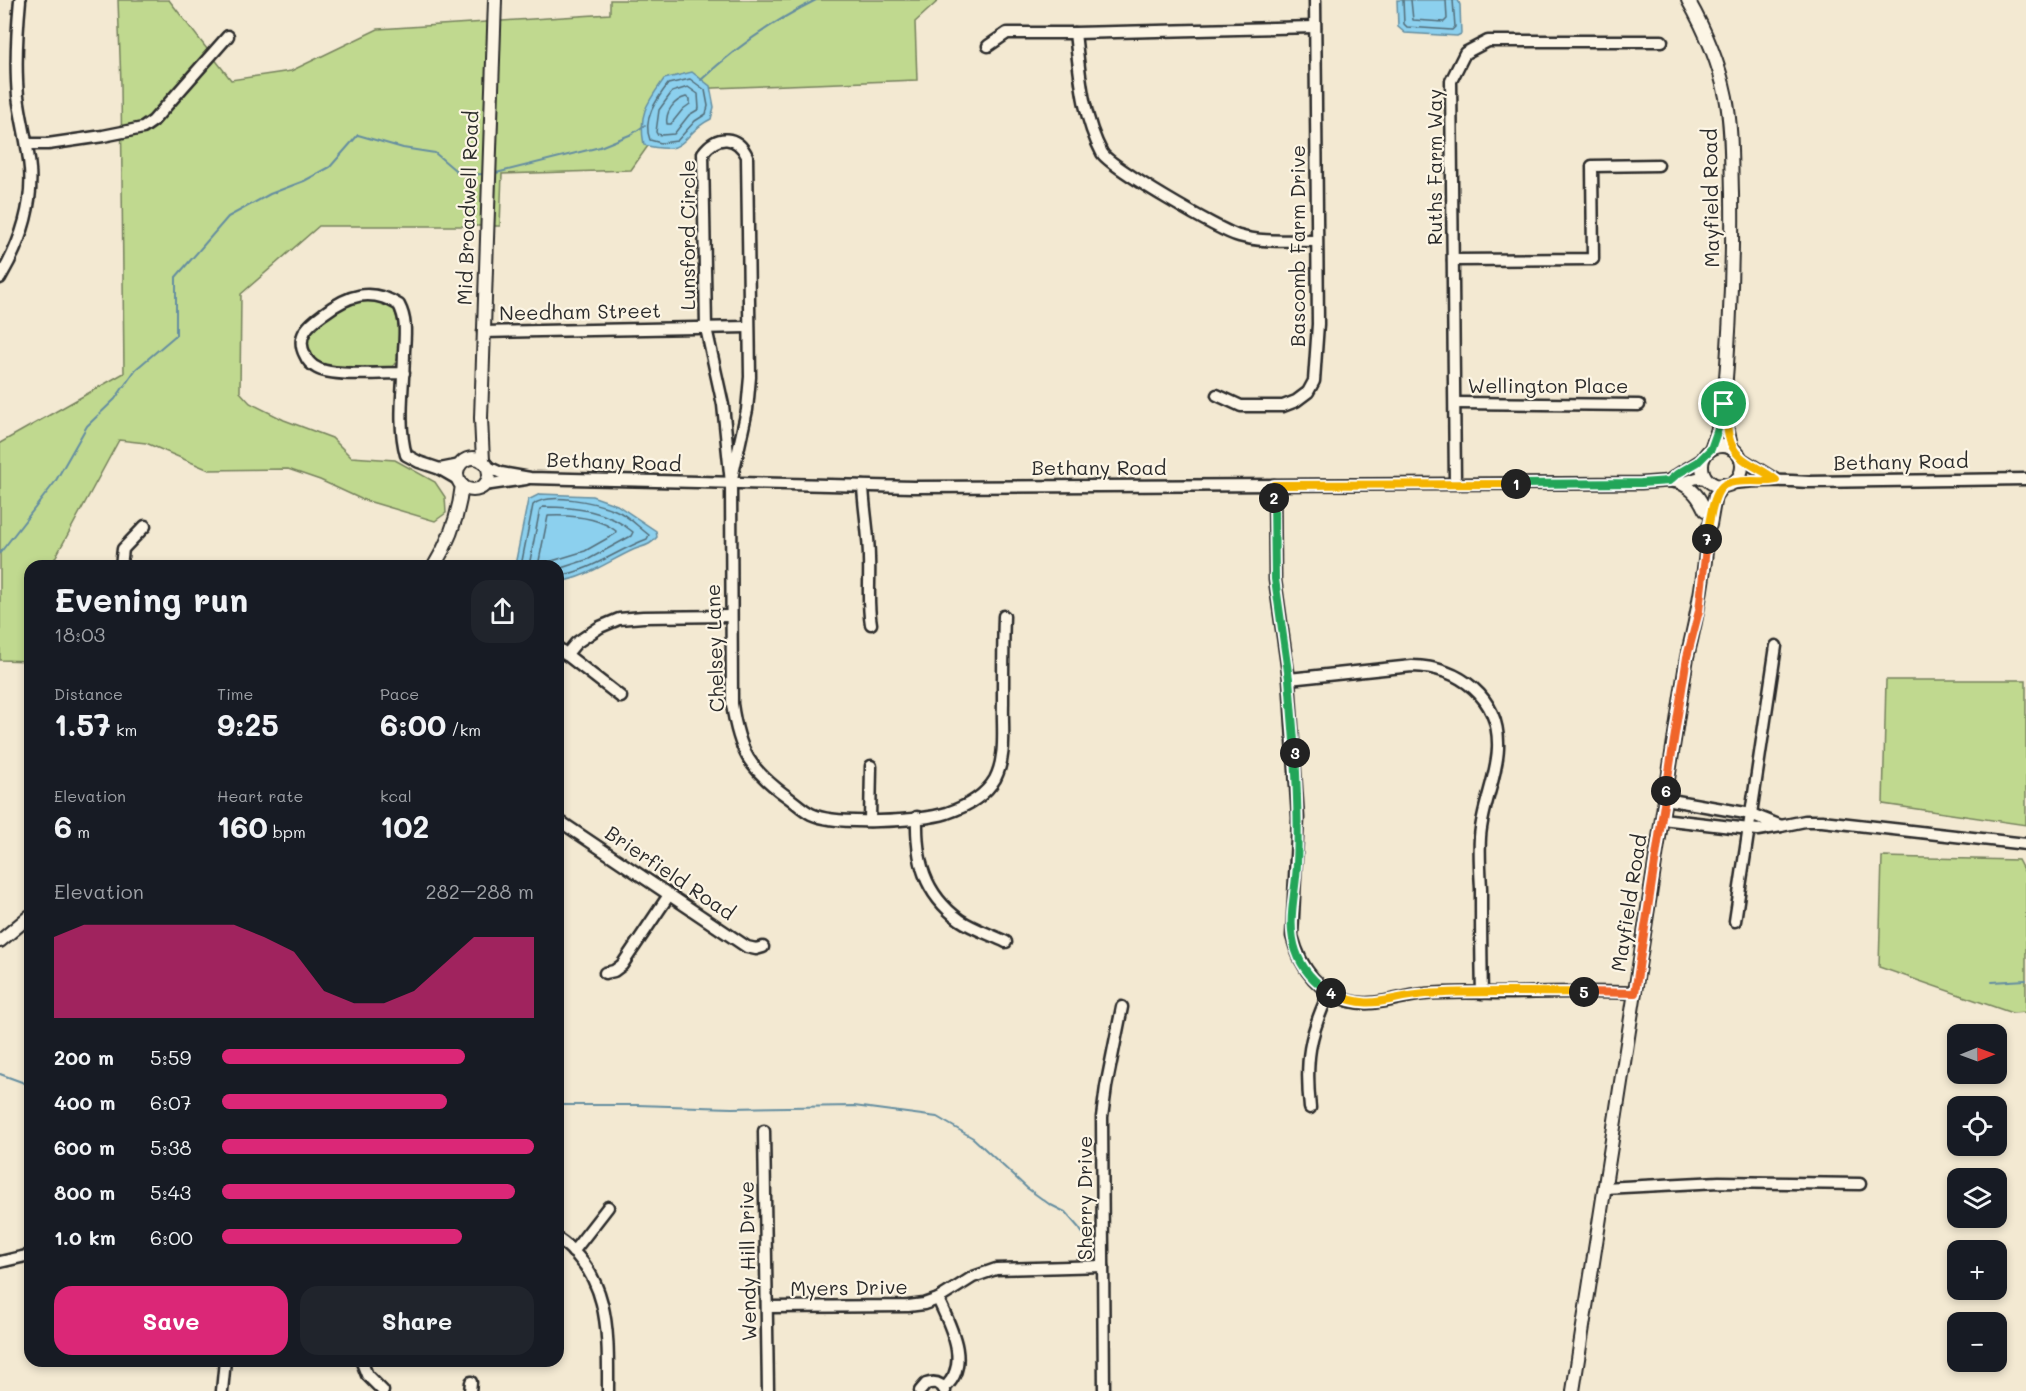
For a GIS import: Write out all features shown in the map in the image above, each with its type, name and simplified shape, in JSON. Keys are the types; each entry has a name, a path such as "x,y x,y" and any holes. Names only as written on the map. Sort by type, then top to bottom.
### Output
{"street":[{"path":"0,278 19,242 26,219 30,182 16,67 20,0"},
{"name":"Mid Broadwell Road","path":"486,464 481,449 481,418 495,0"},
{"name":"Bascomb Farm Drive","path":"1217,395 1241,406 1283,406 1296,401 1308,392 1314,381 1318,324 1315,0"},
{"name":"Mayfield Road","path":"1688,0 1715,57 1726,98 1731,135 1733,252 1731,319 1724,404 1726,423 1736,453"},
{"path":"988,46 1007,33 1315,27"},
{"path":"1075,33 1079,77 1088,123 1104,156 1161,195 1238,236 1316,241"},
{"path":"27,144 48,144 143,128 153,121 228,36"},
{"name":"Ruths Farm Way","path":"1455,483 1451,81 1465,53 1488,41 1662,41"},
{"name":"Lunsford Circle","path":"720,140 730,140 743,148 747,156 750,377 747,410 731,483 723,405 706,328 703,153 710,144 720,140"},
{"path":"1453,260 1593,259 1592,166 1658,165"},
{"path":"404,373 335,372 318,369 309,363 302,348 301,339 310,324 348,297 363,295 383,297 399,305 405,321 404,373 402,440 406,455 440,469 468,489 480,487"},
{"name":"Needham Street","path":"483,332 748,327"},
{"name":"Wellington Place","path":"1456,403 1640,405"},
{"name":"Mayfield Road","path":"1707,453 1718,429 1720,410 1724,404"},
{"name":"Mid Broadwell Road","path":"463,462 473,448 481,418"},
{"path":"1722,446 1736,453 1742,467 1740,473 1728,484 1714,484 1708,480 1702,469 1707,453 1722,446"},
{"name":"Bethany Road","path":"1675,482 1677,474 1685,471 1707,453"},
{"name":"Bethany Road","path":"1736,453 1776,480"},
{"path":"438,560 456,522 480,487 489,478 486,464 476,458 440,469"},
{"path":"456,522 460,483 457,472 463,462"},
{"name":"Bethany Road","path":"486,464 501,473 530,478 863,486 1641,483 1675,482 1697,478 1708,480"},
{"name":"Bethany Road","path":"480,487 530,478"},
{"name":"Bethany Road","path":"1728,484 1776,480 1809,482 2026,479"},
{"name":"Mayfield Road","path":"1708,480 1704,525 1708,528"},
{"path":"1675,482 1690,488 1698,496 1705,510"},
{"name":"Chelsey Lane","path":"731,483 734,717 742,746 754,768 772,786 811,814 828,820 870,821 917,817 945,813 965,806 988,789 996,778 1003,746 1004,616"},
{"name":"Mayfield Road","path":"1573,1391 1687,657 1699,611 1708,528 1715,496 1728,484"},
{"path":"1274,485 1275,579 1289,679 1299,818 1297,868 1291,921 1296,953 1304,969 1329,993 1349,1001 1369,1004 1424,994 1635,993"},
{"path":"863,486 869,556 867,606 871,624"},
{"path":"122,560 123,549 145,526"},
{"path":"564,651 600,627 620,619 731,616"},
{"path":"1735,921 1776,645"},
{"path":"564,654 621,697"},
{"path":"1289,679 1412,666 1429,667 1446,671 1462,679 1476,690 1486,704 1495,724 1498,746 1480,837 1482,993"},
{"path":"870,821 871,766"},
{"path":"1665,799 1751,814 1781,826"},
{"path":"917,817 918,854 931,888 947,908 961,920 1006,942"},
{"path":"1662,819 1749,830 1805,821 1822,821 2026,844"},
{"name":"Brierfield Road","path":"564,824 747,948 763,947"},
{"path":"605,974 622,965 669,895"},
{"path":"0,940 24,921"},
{"path":"1310,1108 1306,1077 1309,1047 1317,1018 1329,993"},
{"name":"Sherry Drive","path":"1104,1391 1102,1117 1122,1007"},
{"name":"Wendy Hill Drive","path":"764,1131 768,1391"},
{"path":"1604,1188 1719,1182 1860,1184"},
{"path":"573,1252 608,1207"},
{"path":"564,1244 588,1267 602,1301 608,1344 608,1391"},
{"path":"0,1262 24,1256"},
{"name":"Myers Drive","path":"767,1307 908,1306 938,1299 973,1277 996,1269 1103,1266"},
{"path":"920,1391 930,1382 939,1384 944,1390 953,1379 957,1362 957,1345 938,1299"},
{"path":"222,1391 224,1367"},
{"path":"364,1367 368,1375 383,1391"}],"green space":[{"path":"118,0 169,0 231,80 291,71 378,29 610,14 610,0 939,0 915,22 917,80 688,89 631,170 502,174 500,226 319,226 241,294 240,392 250,403 284,420 332,438 351,457 395,460 435,482 445,497 446,513 435,521 361,499 320,480 288,469 209,470 146,443 119,440 54,560 24,560 24,661 0,660 0,443 124,373"},
{"path":"358,301 379,301 393,307 398,322 400,347 396,362 391,368 330,366 316,360 309,350 307,339 322,320 336,310"},
{"path":"1886,680 2026,680 2026,825 1883,804"},
{"path":"1882,857 2018,860 2026,875 2026,1012 2012,1013 1879,967"}],"water":[{"path":"1397,0 1458,0 1461,34 1457,36 1405,33 1398,27"},
{"path":"692,72 710,86 714,107 711,119 677,146 659,148 644,145 643,117 653,95 664,79"},
{"path":"540,494 592,496 617,505 656,531 657,537 649,544 587,573 564,581 564,560 516,560 528,500"}],"waterway":[{"path":"701,80 728,56 756,36 816,0"},
{"path":"496,173 600,147 632,134 645,125"},
{"path":"0,553 55,482 87,426 115,399 136,369 176,335 176,277 228,217 270,194 304,181 330,167 358,135 403,148 435,153 461,175 485,174"},
{"path":"1992,982 2026,980"},
{"path":"0,1074 24,1083"},
{"path":"564,1105 732,1108 854,1106 937,1117 973,1138 1027,1188 1065,1212 1099,1258"},
{"path":"1108,1292 1109,1352"}],"route":[{"path":"1724,404 1732,449 1757,470 1776,480 1723,485 1715,496 1708,528 1699,611 1687,657 1635,993 1424,994 1369,1004 1349,1001 1329,993 1304,969 1296,953 1292,936 1291,921 1297,868 1299,818 1289,679 1275,579 1274,485 1669,481 1704,458 1711,449 1718,429 1720,410 1724,404"}]}
